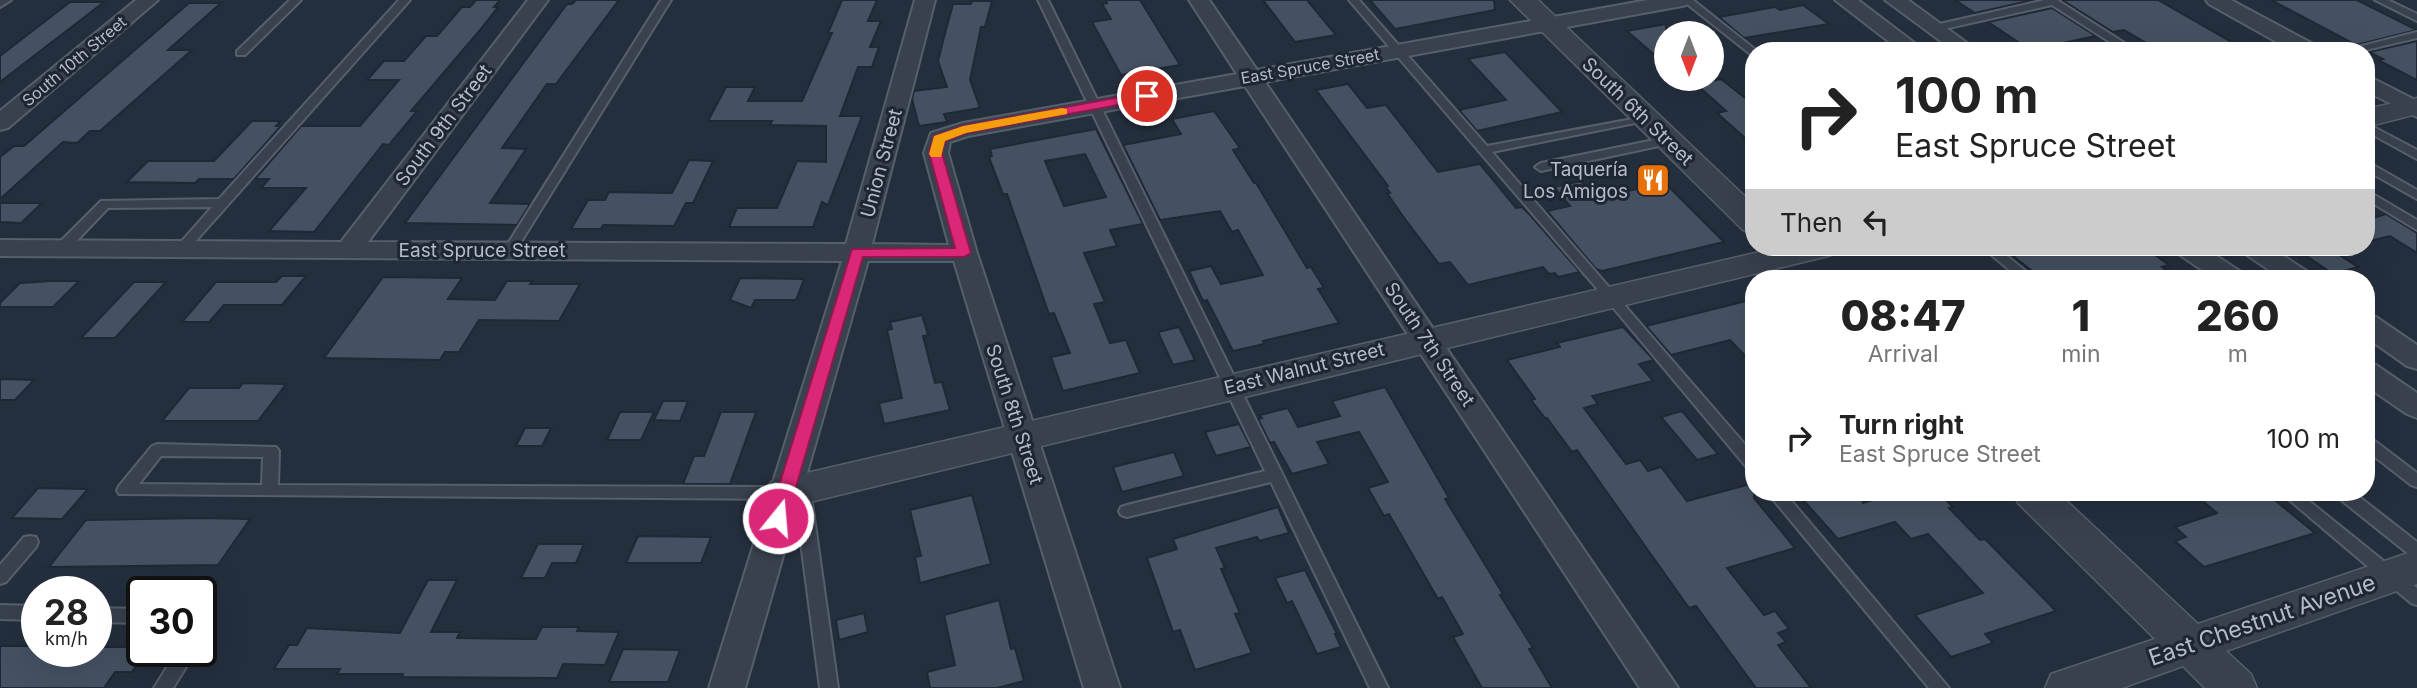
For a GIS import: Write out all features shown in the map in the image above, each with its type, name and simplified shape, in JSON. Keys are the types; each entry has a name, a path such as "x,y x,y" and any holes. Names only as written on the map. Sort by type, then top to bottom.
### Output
{"street":[{"name":"South 10th Street","path":"0,123 148,0"},
{"name":"South 9th Street","path":"349,249 538,0"},
{"name":"Union Street","path":"727,688 794,491 925,0"},
{"name":"South 7th Street","path":"1199,0 1660,688"},
{"name":"South 6th Street","path":"1523,0 1745,214"},
{"name":"East Spruce Street","path":"939,138 963,130 1685,0"},
{"path":"1846,0 1903,42"},
{"path":"1895,0 1955,42"},
{"path":"2216,0 2293,42"},
{"path":"2375,87 2415,108"},
{"path":"2375,116 2415,108"},
{"name":"South 8th Street","path":"939,138 936,153 964,253 1102,688"},
{"name":"East Spruce Street","path":"11,248 964,253"},
{"path":"0,269 11,248"},
{"path":"2199,256 2220,270"},
{"path":"2266,256 2287,270"},
{"name":"East Walnut Street","path":"794,491 1611,296 1792,260"},
{"path":"2375,330 2417,359"},
{"path":"2375,378 2417,407"},
{"path":"2041,501 2235,688"},
{"name":"East Chestnut Avenue","path":"2067,688 2410,573"}],"lane":[{"path":"0,4 6,0"},
{"path":"241,53 296,0"},
{"path":"181,248 405,0"},
{"path":"510,250 666,0"},
{"path":"1043,0 1379,688"},
{"path":"1354,0 1611,296 1745,455"},
{"path":"1685,0 1745,47"},
{"path":"2380,0 2417,18"},
{"path":"1935,28 2051,1 2117,42"},
{"path":"2375,45 2417,35"},
{"path":"1484,150 1644,118"},
{"path":"2375,131 2417,155"},
{"path":"1541,167 1669,141"},
{"path":"2375,170 2417,195"},
{"path":"2375,200 2417,226"},
{"path":"61,248 105,204 222,203"},
{"path":"1999,256 2017,270"},
{"path":"2375,449 2417,481"},
{"path":"270,491 271,451 158,450 125,490 257,491 270,491 794,491 829,688"},
{"path":"1127,511 1275,475"},
{"path":"1783,501 1940,688"},
{"path":"2302,501 2410,573"},
{"path":"2350,501 2410,573"},
{"path":"0,577 30,542"},
{"path":"0,612 21,613"},
{"path":"163,688 177,667"}],"building":[{"path":"476,0 500,0 494,7 498,7 480,30 411,111 417,111 389,145 383,144 314,232 269,231 306,188 261,188 269,179 255,179 301,126 360,126 399,80 367,80 384,61 404,61 426,36 437,36 462,7 470,7"},
{"path":"576,0 619,0 556,84 547,84 502,148 526,149 490,203 530,204 517,225 405,223 567,4"},
{"path":"842,0 877,0 868,21 881,21 870,47 879,47 872,67 858,67 840,116 862,116 828,205 822,202 813,227 729,227 737,208 777,208 797,161 826,162 826,126 770,125 772,121 708,121 726,87 755,87 748,101 802,101 832,33 828,33"},
{"path":"1106,0 1140,0 1180,65 1121,75 1092,22 1111,19 1102,4 1107,3"},
{"path":"1263,0 1307,0 1336,35 1295,42"},
{"path":"1370,0 1494,0 1495,10 1395,29"},
{"path":"1955,0 2033,0 1975,13"},
{"path":"2062,0 2158,0 2231,42 2145,42 2124,30 2113,32"},
{"path":"2271,0 2357,0 2417,30 2368,42 2350,42"},
{"path":"972,1 992,1 985,27 981,27 970,80 980,108 944,114 947,122 919,126 912,99 914,91 947,87 938,61 953,4 971,4"},
{"path":"70,2 104,2 0,82 0,56"},
{"path":"189,3 221,3 168,50 192,50 100,131 90,131 77,143 63,142 0,199 0,157 14,146 24,146"},
{"path":"1803,5 1829,24 1744,38 1719,17 1775,7 1780,10"},
{"path":"2052,8 2096,36 2068,42 2018,42 1988,22"},
{"path":"1654,26 1654,55 1627,31"},
{"path":"2417,41 2417,80 2378,60 2383,59 2375,55 2375,51"},
{"path":"1505,52 1562,112 1477,131 1459,110 1506,100 1468,59"},
{"path":"1724,81 1745,98 1745,138 1717,113 1726,111 1704,91 1724,91"},
{"path":"1348,84 1367,108 1386,105 1438,172 1480,164 1516,208 1522,207 1530,215 1580,272 1558,277 1555,273 1549,274 1543,267 1468,285 1450,262 1439,264 1387,193 1390,193 1386,187 1388,186 1316,90"},
{"path":"1214,111 1240,148 1233,150 1307,268 1311,267 1324,288 1318,289 1339,323 1233,351 1207,300 1203,301 1189,271 1211,266 1221,284 1263,275 1238,230 1232,232 1220,211 1160,220 1123,145 1181,134 1172,119"},
{"path":"252,121 280,121 276,126 281,126 234,179 199,179 195,183 127,182 148,161 214,161"},
{"path":"1096,129 1143,224 1110,230 1117,246 1084,253 1105,302 1094,304 1110,343 1126,340 1140,373 1063,391 1051,357 1070,353 1054,313 1049,314 1007,194 1003,194 989,157 992,156 990,149","holes":["1085,154 1106,197 1064,206 1045,161"]},
{"path":"689,160 713,161 693,203 686,203 674,226 603,225 601,229 571,229 588,200 605,200 609,192 672,193"},
{"path":"1581,181 1596,198 1665,183 1724,242 1602,271 1596,269 1547,211 1570,206 1554,187"},
{"path":"0,203 42,203 21,223 0,222"},
{"path":"2386,214 2417,233 2417,253 2390,236 2375,240 2375,217"},
{"path":"2013,256 2156,256 2169,265 2162,267 2166,270 2031,270"},
{"path":"2306,256 2341,256 2358,267 2347,270 2327,270"},
{"path":"282,276 306,276 282,305 224,305 209,322 182,322 216,282 276,282"},
{"path":"383,277 462,278 448,299 495,300 507,281 580,284 559,321 479,320 459,352 445,352 440,360 324,358"},
{"path":"740,278 804,279 796,300 755,300 751,308 730,300"},
{"path":"79,281 53,307 0,307 0,303 20,283"},
{"path":"134,282 166,282 115,338 81,338"},
{"path":"1745,301 1745,356 1730,340 1671,355 1646,326"},
{"path":"922,315 928,335 923,336 935,383 942,382 950,410 884,424 879,403 902,398 887,330 892,329 890,322"},
{"path":"1179,327 1195,360 1173,365 1158,332"},
{"path":"1623,327 1654,360 1639,364 1653,381 1592,396 1598,404 1584,408 1626,464 1640,460 1648,471 1661,467 1687,501 1745,485 1745,501 1756,501 1795,548 1727,568 1764,615 1775,611 1789,629 1778,633 1786,642 1778,645 1811,688 1756,688 1696,606 1689,608 1577,450 1572,452 1531,400 1535,399 1507,360 1560,347 1557,343"},
{"path":"0,379 34,380 15,400 0,400"},
{"path":"243,383 286,384 258,421 162,421 189,388 239,388"},
{"path":"1385,387 1449,498 1445,499 1533,648 1529,649 1552,688 1482,688 1453,637 1463,634 1442,597 1438,599 1389,514 1384,516 1368,488 1388,482 1359,432 1317,442 1329,464 1292,474 1274,442 1270,443 1258,419 1262,418 1260,415 1288,408 1298,427 1340,416 1332,401"},
{"path":"663,401 688,401 680,421 654,420"},
{"path":"1682,411 1718,454 1697,460 1661,417"},
{"path":"620,412 654,412 641,440 607,440"},
{"path":"721,412 756,412 730,484 683,484 694,456 704,456"},
{"path":"1239,424 1251,447 1216,456 1205,432"},
{"path":"525,428 551,428 542,446 516,446"},
{"path":"1174,452 1184,476 1122,492 1113,467"},
{"path":"38,488 88,489 62,519 12,518"},
{"path":"972,495 991,564 920,583 915,557 921,556 910,510"},
{"path":"1804,501 1947,501 1953,507 1949,508 1980,540 1985,539 2056,611 1985,634 1993,643 1951,657 1915,615 1983,593 1928,534 1911,539 1895,522 1838,539"},
{"path":"2203,501 2276,501 2315,533 2204,567 2175,541 2186,537 2175,527 2217,513"},
{"path":"1278,507 1289,533 1259,541 1257,537 1216,548 1225,568 1221,569 1240,613 1235,614 1252,653 1195,670 1180,630 1173,632 1147,558 1177,549 1173,539"},
{"path":"250,519 218,565 49,567 86,520"},
{"path":"638,536 711,537 701,563 626,563"},
{"path":"538,544 584,544 576,563 552,563 545,578 521,578"},
{"path":"1305,570 1341,647 1317,654 1292,601 1287,603 1275,578"},
{"path":"428,580 457,580 431,632 460,632 457,638 536,639 542,627 579,627 577,631 619,632 605,665 563,664 557,678 402,677 403,674 337,674 340,669 274,669 289,645 297,645 307,628 400,633"},
{"path":"999,600 1011,649 1015,648 1024,681 997,688 930,688 927,672 955,665 944,615"},
{"path":"864,613 868,632 839,640 836,620"},
{"path":"0,646 21,646 21,667 112,667 112,647 126,647 126,667 135,667 132,672 115,672 104,688 0,688"},
{"path":"623,649 680,650 668,682 609,682"}],"slow traffic":[{"path":"936,154 939,138 963,130 1062,112"}],"place":[{"name":"Taquería Los Amigos","path":"1653,180"}],"route":[{"path":"778,518 857,253 964,253 936,153 939,138 963,130 1147,96"}]}
